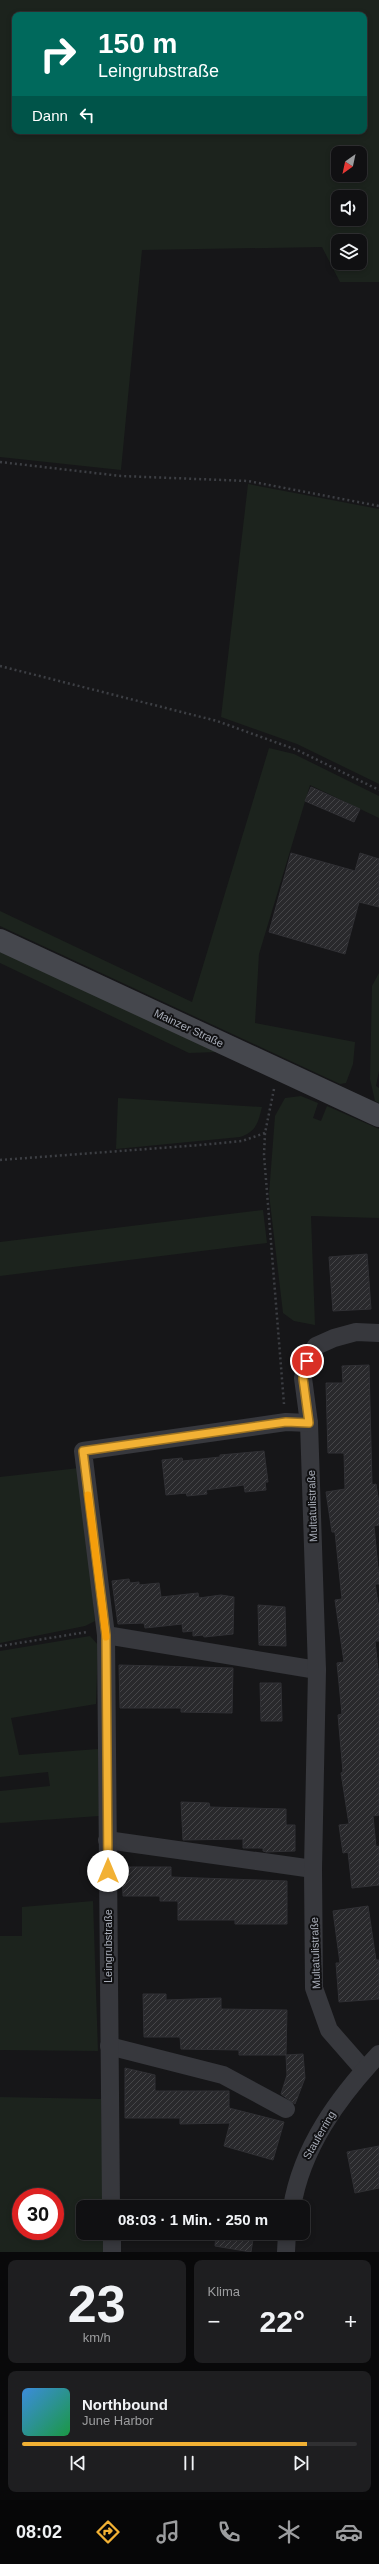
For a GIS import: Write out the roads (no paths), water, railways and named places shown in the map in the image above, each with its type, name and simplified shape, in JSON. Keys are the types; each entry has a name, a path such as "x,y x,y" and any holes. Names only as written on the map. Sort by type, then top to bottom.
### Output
{"main road":[{"name":"Mainzer Straße","path":"0,940 379,1116"}],"street":[{"name":"Multatulistraße","path":"364,2070 329,2030 314,1988 313,1869 317,1670 309,1423 303,1378 307,1361 316,1346 334,1338 356,1332 379,1333"},
{"name":"Leingrubstraße","path":"111,2200 106,1635 83,1451 286,1422 309,1423"},
{"path":"106,1635 317,1670"},
{"path":"107,1840 313,1869"},
{"path":"109,2046 223,2076 286,2109"},
{"name":"Stauferring","path":"294,2200 302,2164 328,2116 364,2070 379,2054"},
{"path":"112,2240 112,2252"},
{"path":"286,2252 287,2240"}]}
